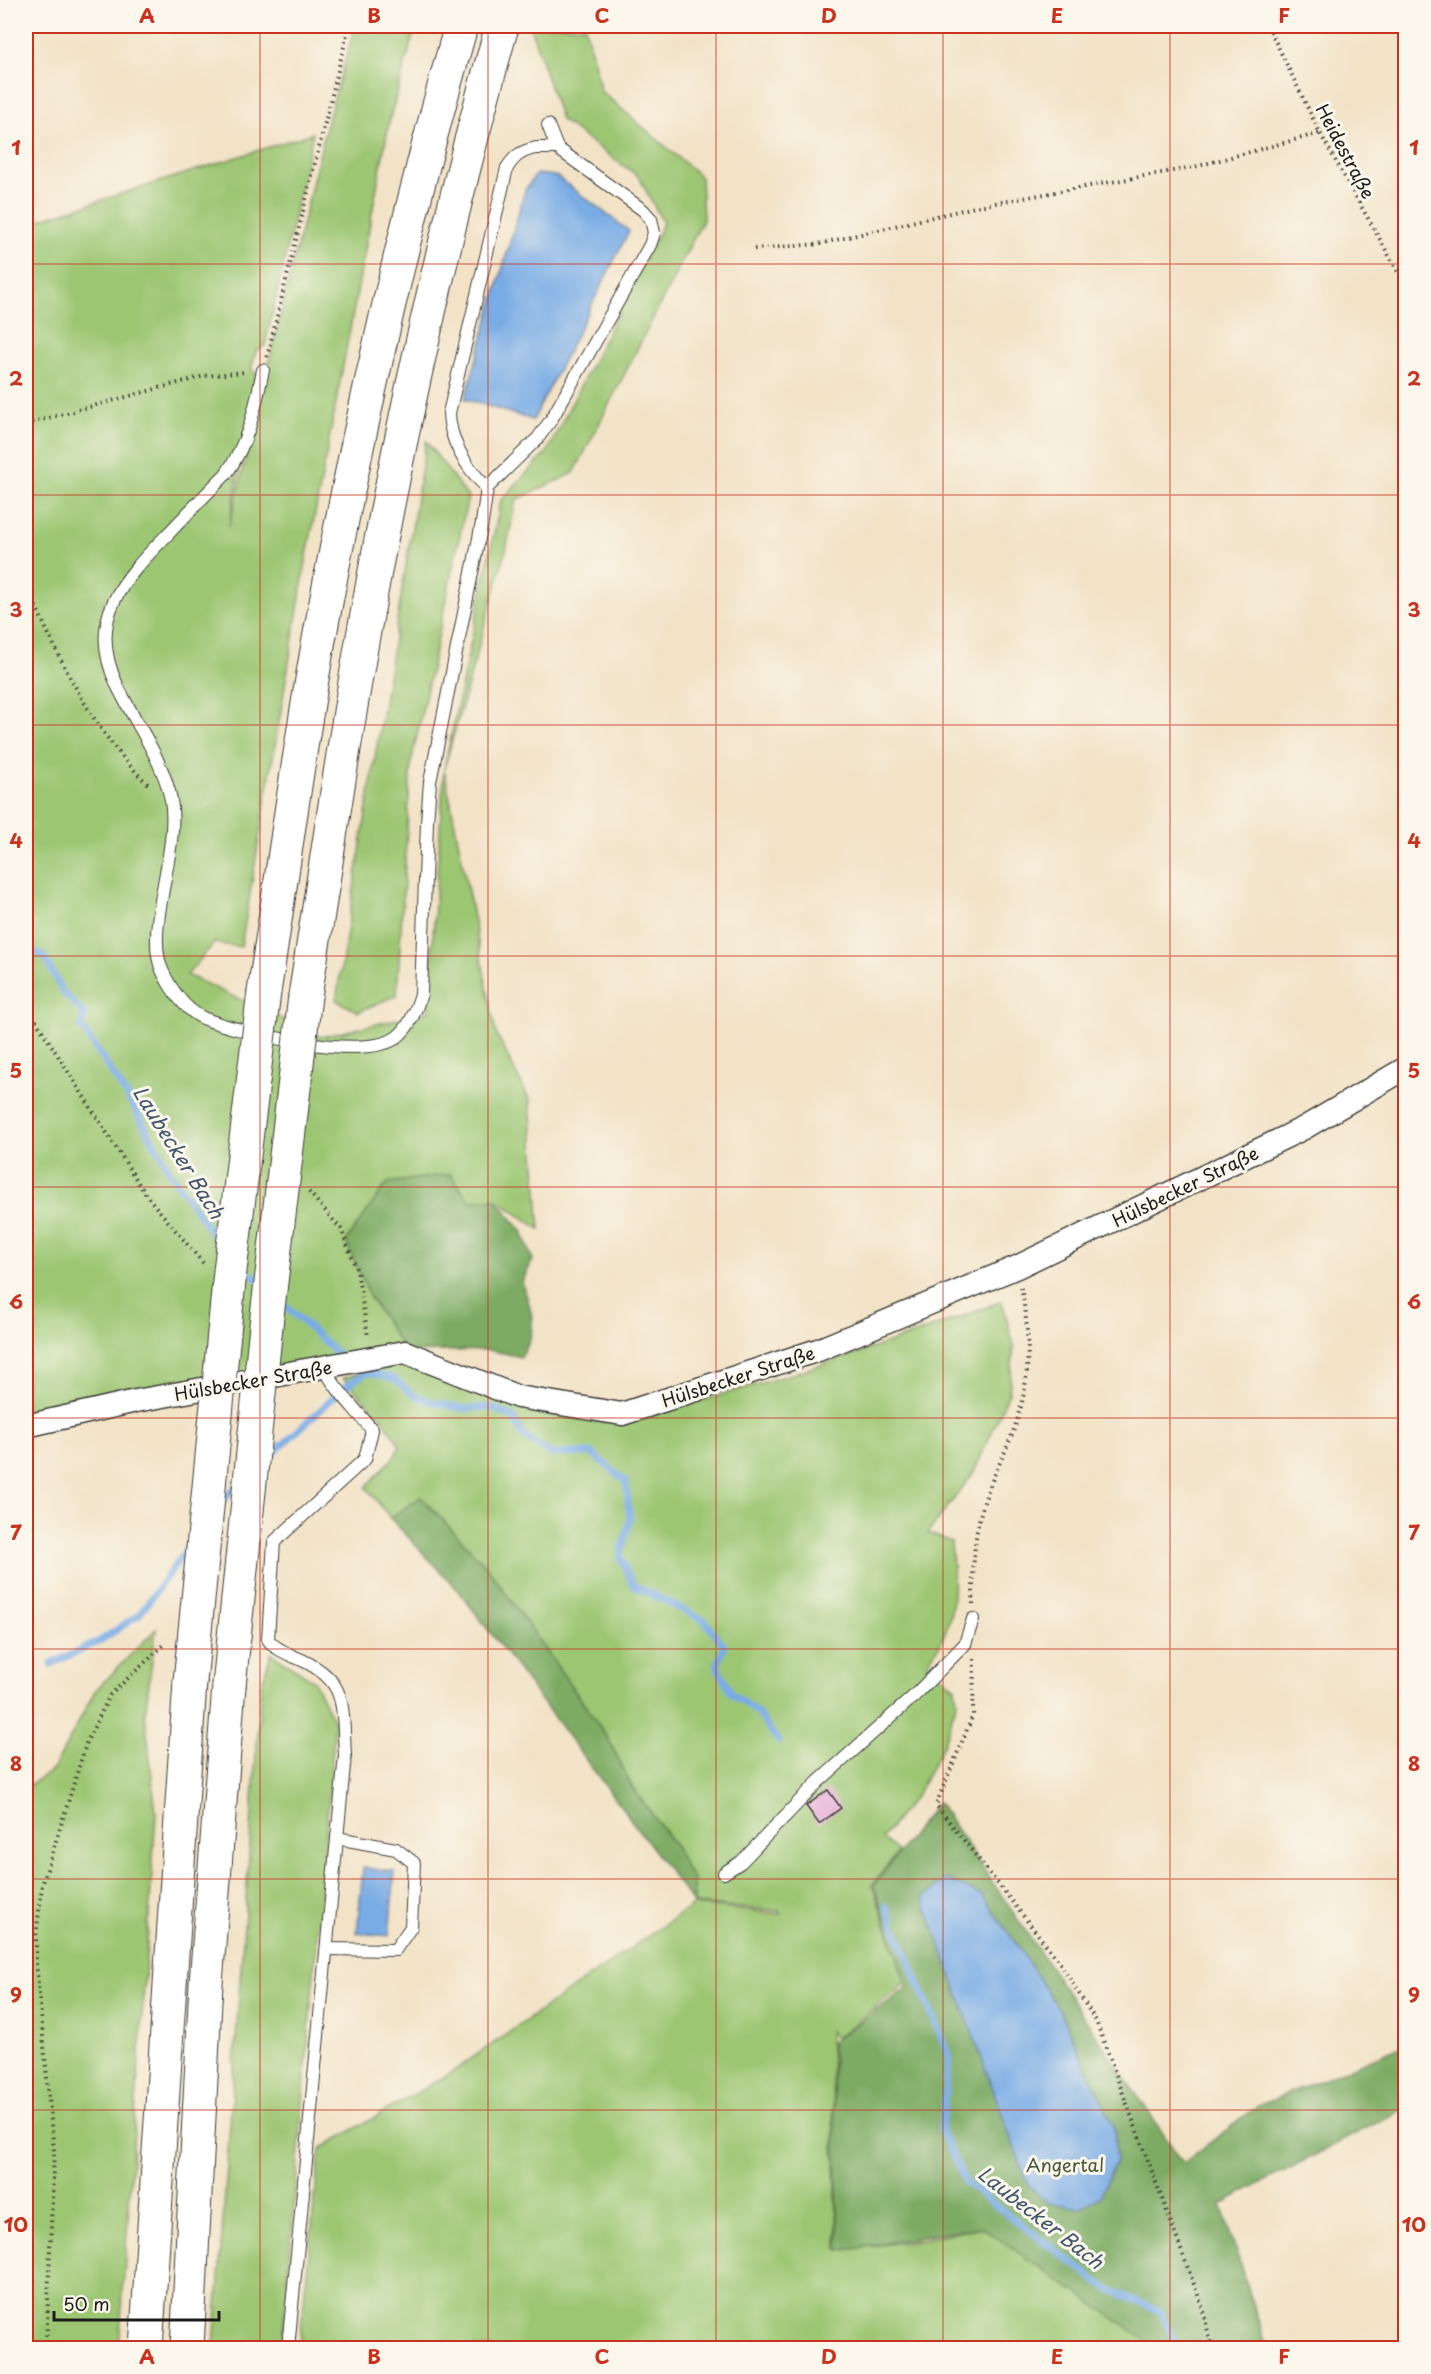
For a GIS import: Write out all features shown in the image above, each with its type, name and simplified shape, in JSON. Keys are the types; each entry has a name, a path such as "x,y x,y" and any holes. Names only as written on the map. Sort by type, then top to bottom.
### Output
{"highway":[{"path":"146,2349 190,1683 230,1271 264,992 320,635 371,384 427,146 461,26"},
{"path":"187,2349 206,1995 229,1686 267,1316 305,996 362,642 404,433 465,154 502,26"}],"street":[{"name":"Hülsbecker Straße","path":"26,1426 136,1401 328,1375 372,1358 405,1352 518,1397 622,1414 819,1350 1017,1267 1304,1128 1406,1068"}],"lane":[{"path":"263,370 248,438 238,456 226,474 132,571 117,593 109,614 105,639 108,662 160,766 170,797 173,834 157,945 162,969 177,996 201,1017 269,1037 365,1048 396,1038 412,1018 422,994 430,782 487,488 538,438 551,420 650,245 654,233 651,219 643,210 557,148 548,125"},
{"path":"487,488 466,464 457,448 450,427 449,413 507,168 513,157 524,151 557,148"},
{"path":"288,2349 345,1755 341,1698 337,1687 313,1664 278,1648 268,1639 274,1542 365,1459 372,1430 328,1375"},
{"path":"724,1873 741,1862 818,1782 914,1696 964,1644 973,1619"},
{"path":"327,1949 395,1950 411,1927 414,1863 396,1849 337,1838"}],"path":[{"path":"26,424 204,375 263,370 349,26"},
{"name":"Heidestraße","path":"1268,26 1320,134 1406,286"},
{"path":"754,249 819,244 979,206 1194,166 1320,134"},
{"path":"26,584 70,677 104,736 126,764 156,791 170,797"},
{"path":"26,1005 146,1195 205,1265"},
{"path":"305,1187 341,1229 357,1271 372,1358"},
{"path":"1017,1267 1026,1308 1029,1353 1027,1388 1013,1432 989,1486 980,1516 973,1585 973,1715 936,1805 1058,1960 1096,2021 1202,2306 1212,2349"},
{"path":"45,2349 54,2151 36,1963 36,1936 42,1886 87,1741 110,1695 170,1639"}],"green space":[{"path":"355,26 416,26 390,118 306,561 241,947 214,943 187,975 321,1037 428,1012 444,769 496,1033 530,1101 540,1229 495,1199 470,1201 369,1296 405,1352 26,1420 26,224 313,133 265,346 256,351 251,369 256,374 229,527 327,123"},
{"path":"530,26 585,26 601,91 701,177 703,220 574,473 516,500 506,550 444,769 501,500 547,452 663,223 639,177 561,120"},
{"path":"426,441 468,497 411,763 397,995 358,1012 336,1000"},
{"path":"450,1174 470,1201 495,1199 522,1231 533,1260 522,1282 531,1311 532,1329 527,1347 521,1357 488,1350 405,1352 369,1296 346,1241 387,1183"},
{"path":"1002,1301 1014,1346 1009,1393 974,1472 928,1533 951,1542 953,1591 952,1606 944,1634 927,1663 955,1688 957,1702 943,1746 917,1794 882,1838 898,1852 872,1885 895,1951 874,1885 938,1802 1211,2348 299,2348 320,2149 449,2074 693,1905 780,1914 779,1911 694,1904 693,1881 673,1843 634,1790 607,1737 488,1569 421,1497 390,1518 366,1487 395,1456 400,1445 380,1416 343,1378 384,1365 405,1363 519,1407 596,1422 629,1422 817,1366","holes":["906,1983 981,2227 923,2240 838,2250 830,2030 835,2039"]},
{"path":"421,1497 488,1568 607,1737 634,1790 673,1843 693,1881 694,1904 459,1591 390,1518"},
{"path":"156,1629 145,1714 156,1814 119,2348 26,2348 26,1787 53,1770 95,1691"},
{"path":"271,1653 314,1681 335,1724 282,2348 214,2348 261,1687"},
{"name":"Angertal","path":"938,1802 1183,2163 1258,2106 1405,2045 1405,2108 1221,2204 1267,2348 1158,2348 981,2227 839,2251 832,2042 907,1988 874,1885"}],"water":[{"path":"536,174 556,176 629,231 533,420 465,399 525,190"},
{"path":"363,1868 395,1871 389,1936 357,1933"},
{"path":"946,1879 982,1895 1015,1942 1059,2009 1114,2127 1116,2161 1100,2197 1080,2208 1047,2202 1028,2185 923,1898"}],"building":[{"path":"828,1790 841,1808 819,1824 806,1806"}],"waterway":[{"name":"Laubecker Bach","path":"26,948 44,956 62,991 85,1015 81,1026 131,1102 173,1177 223,1249"},
{"name":"Laubecker Bach","path":"240,1264 261,1283"},
{"name":"Laubecker Bach","path":"280,1301 339,1355"},
{"name":"Laubecker Bach","path":"361,1370 395,1379 412,1394 429,1401 465,1409 489,1407 513,1417 523,1436 551,1454 592,1453 626,1482 630,1520 620,1556 633,1585 704,1620 724,1646 717,1666 732,1694 757,1712 778,1741"},
{"path":"264,1462 346,1386 366,1373"},
{"path":"220,1503 238,1485"},
{"path":"51,1664 98,1642 139,1615 191,1543"},
{"path":"26,1677 31,1675"},
{"name":"Laubecker Bach","path":"886,1906 949,2056 941,2131 966,2183 1106,2288 1160,2311 1178,2348"}]}
